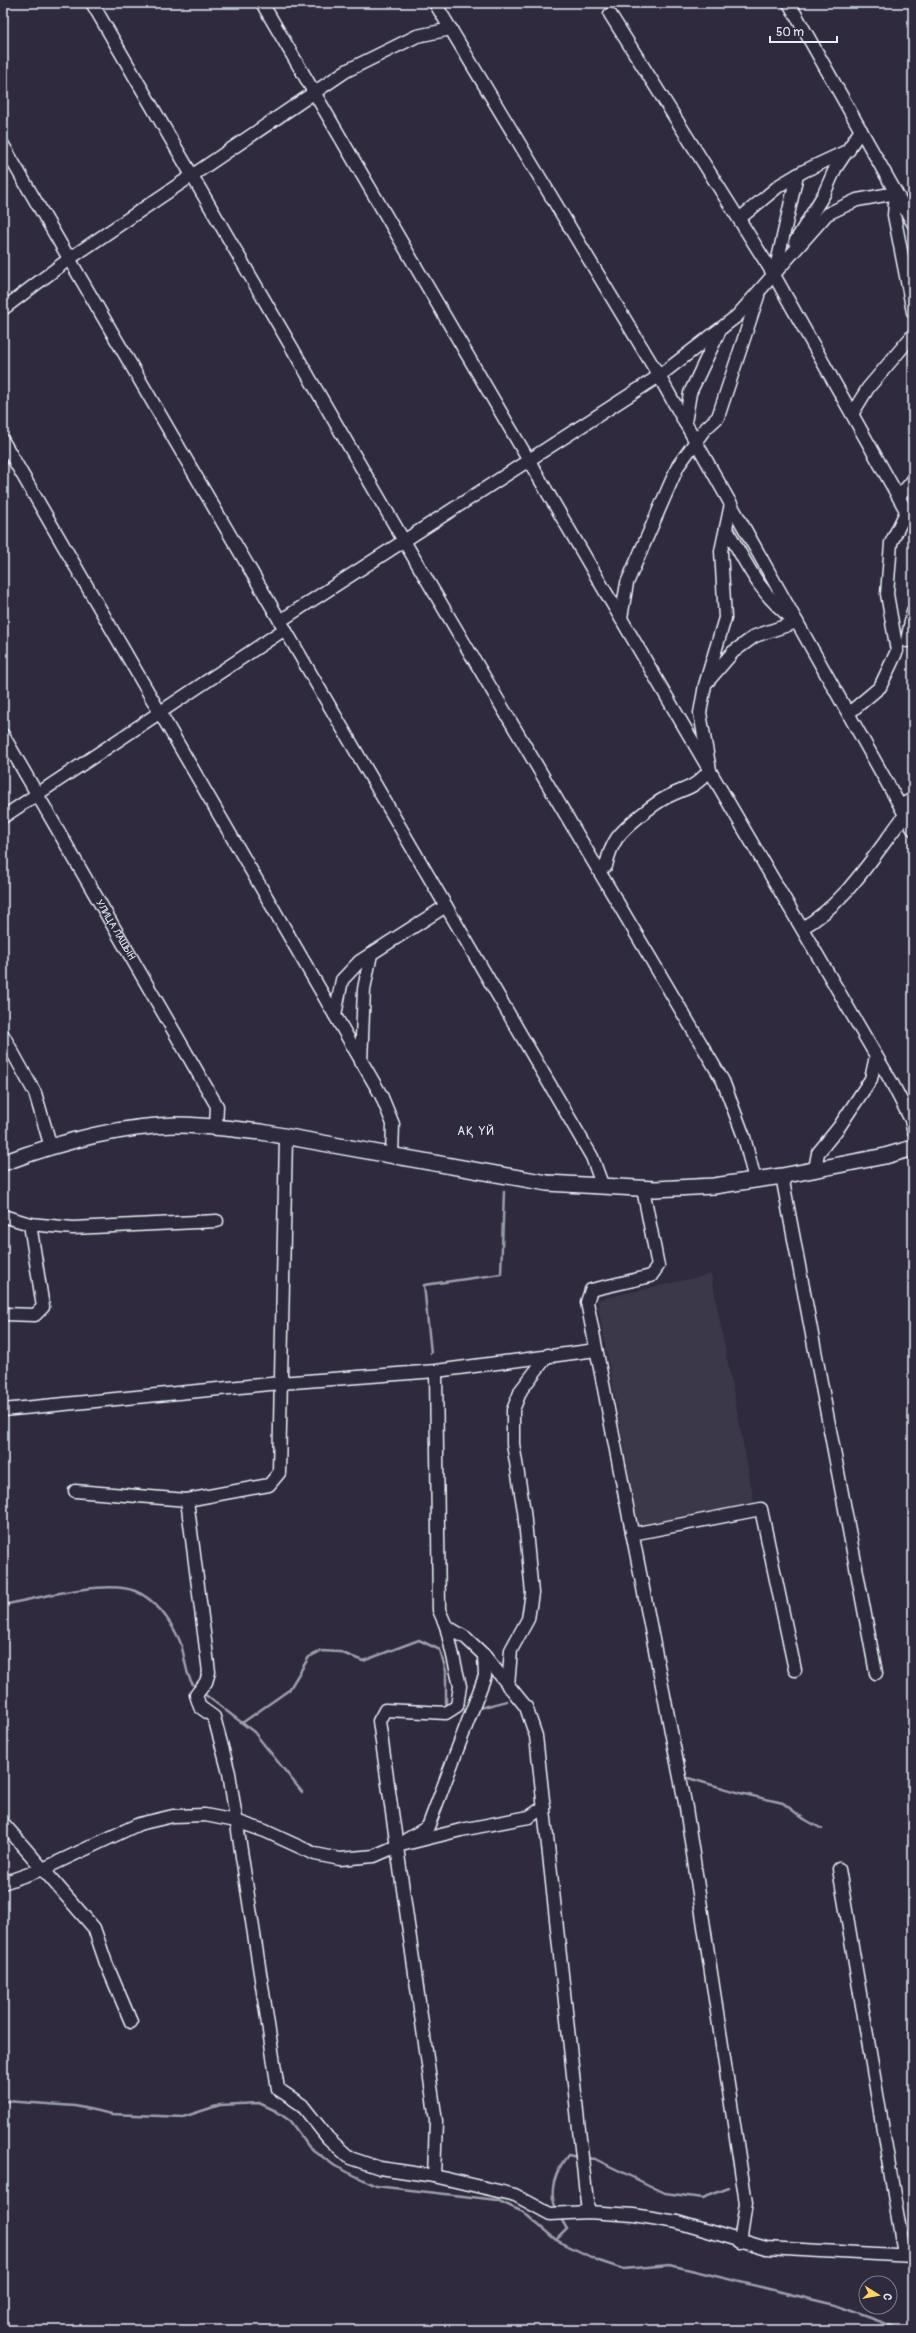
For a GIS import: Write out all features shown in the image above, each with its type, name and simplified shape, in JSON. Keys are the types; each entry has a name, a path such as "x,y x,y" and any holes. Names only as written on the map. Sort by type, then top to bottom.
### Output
{"main road":[{"path":"3,1163 50,1147 131,1130 175,1125 216,1127 286,1137 547,1183 643,1188 714,1186 755,1180 885,1156 913,1148"}],"street":[{"path":"92,3 404,541 723,1082 744,1137 755,1180"},
{"path":"262,3 876,1056 911,1120 913,1130"},
{"path":"435,3 659,376 695,444 731,504 913,829"},
{"path":"789,3 913,223"},
{"path":"610,14 774,275 913,523"},
{"path":"3,309 69,258 315,94 346,71 417,36 451,29"},
{"path":"774,275 824,194 835,169 850,149 861,130"},
{"path":"3,145 592,1157 603,1187"},
{"path":"739,219 780,185 850,149"},
{"path":"774,275 797,175"},
{"path":"3,817 160,712 282,625 404,541 659,376 736,316 760,291 827,214 857,200 896,193"},
{"path":"896,193 894,215 913,312"},
{"path":"621,618 627,583 678,466 704,430 718,417 760,291"},
{"path":"685,423 690,393 721,328"},
{"path":"852,414 868,388 913,335"},
{"path":"3,441 381,1095 393,1124 392,1155"},
{"path":"899,497 913,480"},
{"path":"710,770 700,713 705,685 724,618 721,551 731,504"},
{"path":"897,651 887,594 891,543 907,510"},
{"path":"726,528 760,588 776,606 797,622"},
{"path":"849,713 880,687 897,651 910,639 913,611"},
{"path":"705,685 733,652 755,636 797,622"},
{"path":"687,732 700,713"},
{"name":"УЛИЦА ЛАШЫН","path":"3,736 217,1106 216,1127"},
{"path":"606,866 610,852 618,837 635,821 666,798 697,785 710,770"},
{"path":"802,928 822,917 844,894 903,810 913,799"},
{"path":"335,1016 342,980 360,961 446,906"},
{"path":"362,1062 364,989 371,954"},
{"path":"3,1035 35,1093 50,1147"},
{"path":"815,1169 818,1152 839,1128 871,1079 876,1056"},
{"path":"75,1491 187,1500 269,1485 279,1473 286,1137"},
{"path":"782,1176 876,1673"},
{"path":"643,1188 658,1266 651,1276 591,1290 587,1302 687,1816 746,2203 740,2242"},
{"path":"3,1216 30,1224 73,1228 217,1221"},
{"path":"3,1314 35,1315 43,1307 30,1224"},
{"path":"3,1410 280,1383 436,1371 548,1355 596,1350"},
{"path":"508,1686 511,1650 528,1619 532,1593 524,1511 513,1444 513,1410 521,1390 548,1355"},
{"path":"434,2176 436,2121 379,1721 385,1710 446,1713 457,1706 460,1686 446,1626 439,1610 436,1371"},
{"path":"187,1500 209,1672 206,1682 196,1695 200,1707 214,1717 229,1773 278,2089 302,2105 328,2138 350,2158 380,2168 434,2176 515,2195 550,2214 588,2212 634,2215 677,2222 740,2242 766,2248 908,2255 838,1869"},
{"path":"632,1534 761,1509 795,1670"},
{"path":"446,1626 466,1638 484,1655 526,1707 536,1736 588,2212"},
{"path":"3,1883 43,1869 139,1824 173,1816 205,1815 236,1821 265,1831 315,1854 340,1859 374,1856 397,1846 428,1827 485,1676 484,1655"},
{"path":"397,1846 461,1830 528,1817 544,1807"},
{"path":"3,1823 94,1928 106,1963 131,2022"}],"shaded area":[{"path":"711,1274 755,1506 639,1529 597,1300"}],"waterway":[{"path":"431,1353 424,1285 501,1274 504,1192"},
{"path":"3,1605 70,1591 107,1587 135,1591 149,1599 161,1611 171,1625 179,1639 187,1672 197,1689"},
{"path":"242,1723 289,1690 309,1657 321,1651 340,1652 363,1661 419,1640 440,1650 446,1671 446,1703 451,1706"},
{"path":"203,1693 254,1732 302,1792"},
{"path":"476,1709 507,1701"},
{"path":"688,1778 740,1793 783,1803 804,1819 822,1829"},
{"path":"5,2101 75,2106 112,2114 183,2117 220,2105 259,2103 276,2111 290,2121 309,2147 335,2166 376,2186 497,2200 523,2212 556,2240 599,2261 623,2269 670,2265 835,2305 898,2328 913,2326"},
{"path":"557,2210 553,2196 554,2181 560,2167 568,2155 578,2157"},
{"path":"585,2158 595,2159 665,2193 703,2198 729,2188"},
{"path":"556,2240 567,2229 560,2217"}],"district":[{"name":"АҚ ҮЙ","path":"476,1131"}]}
